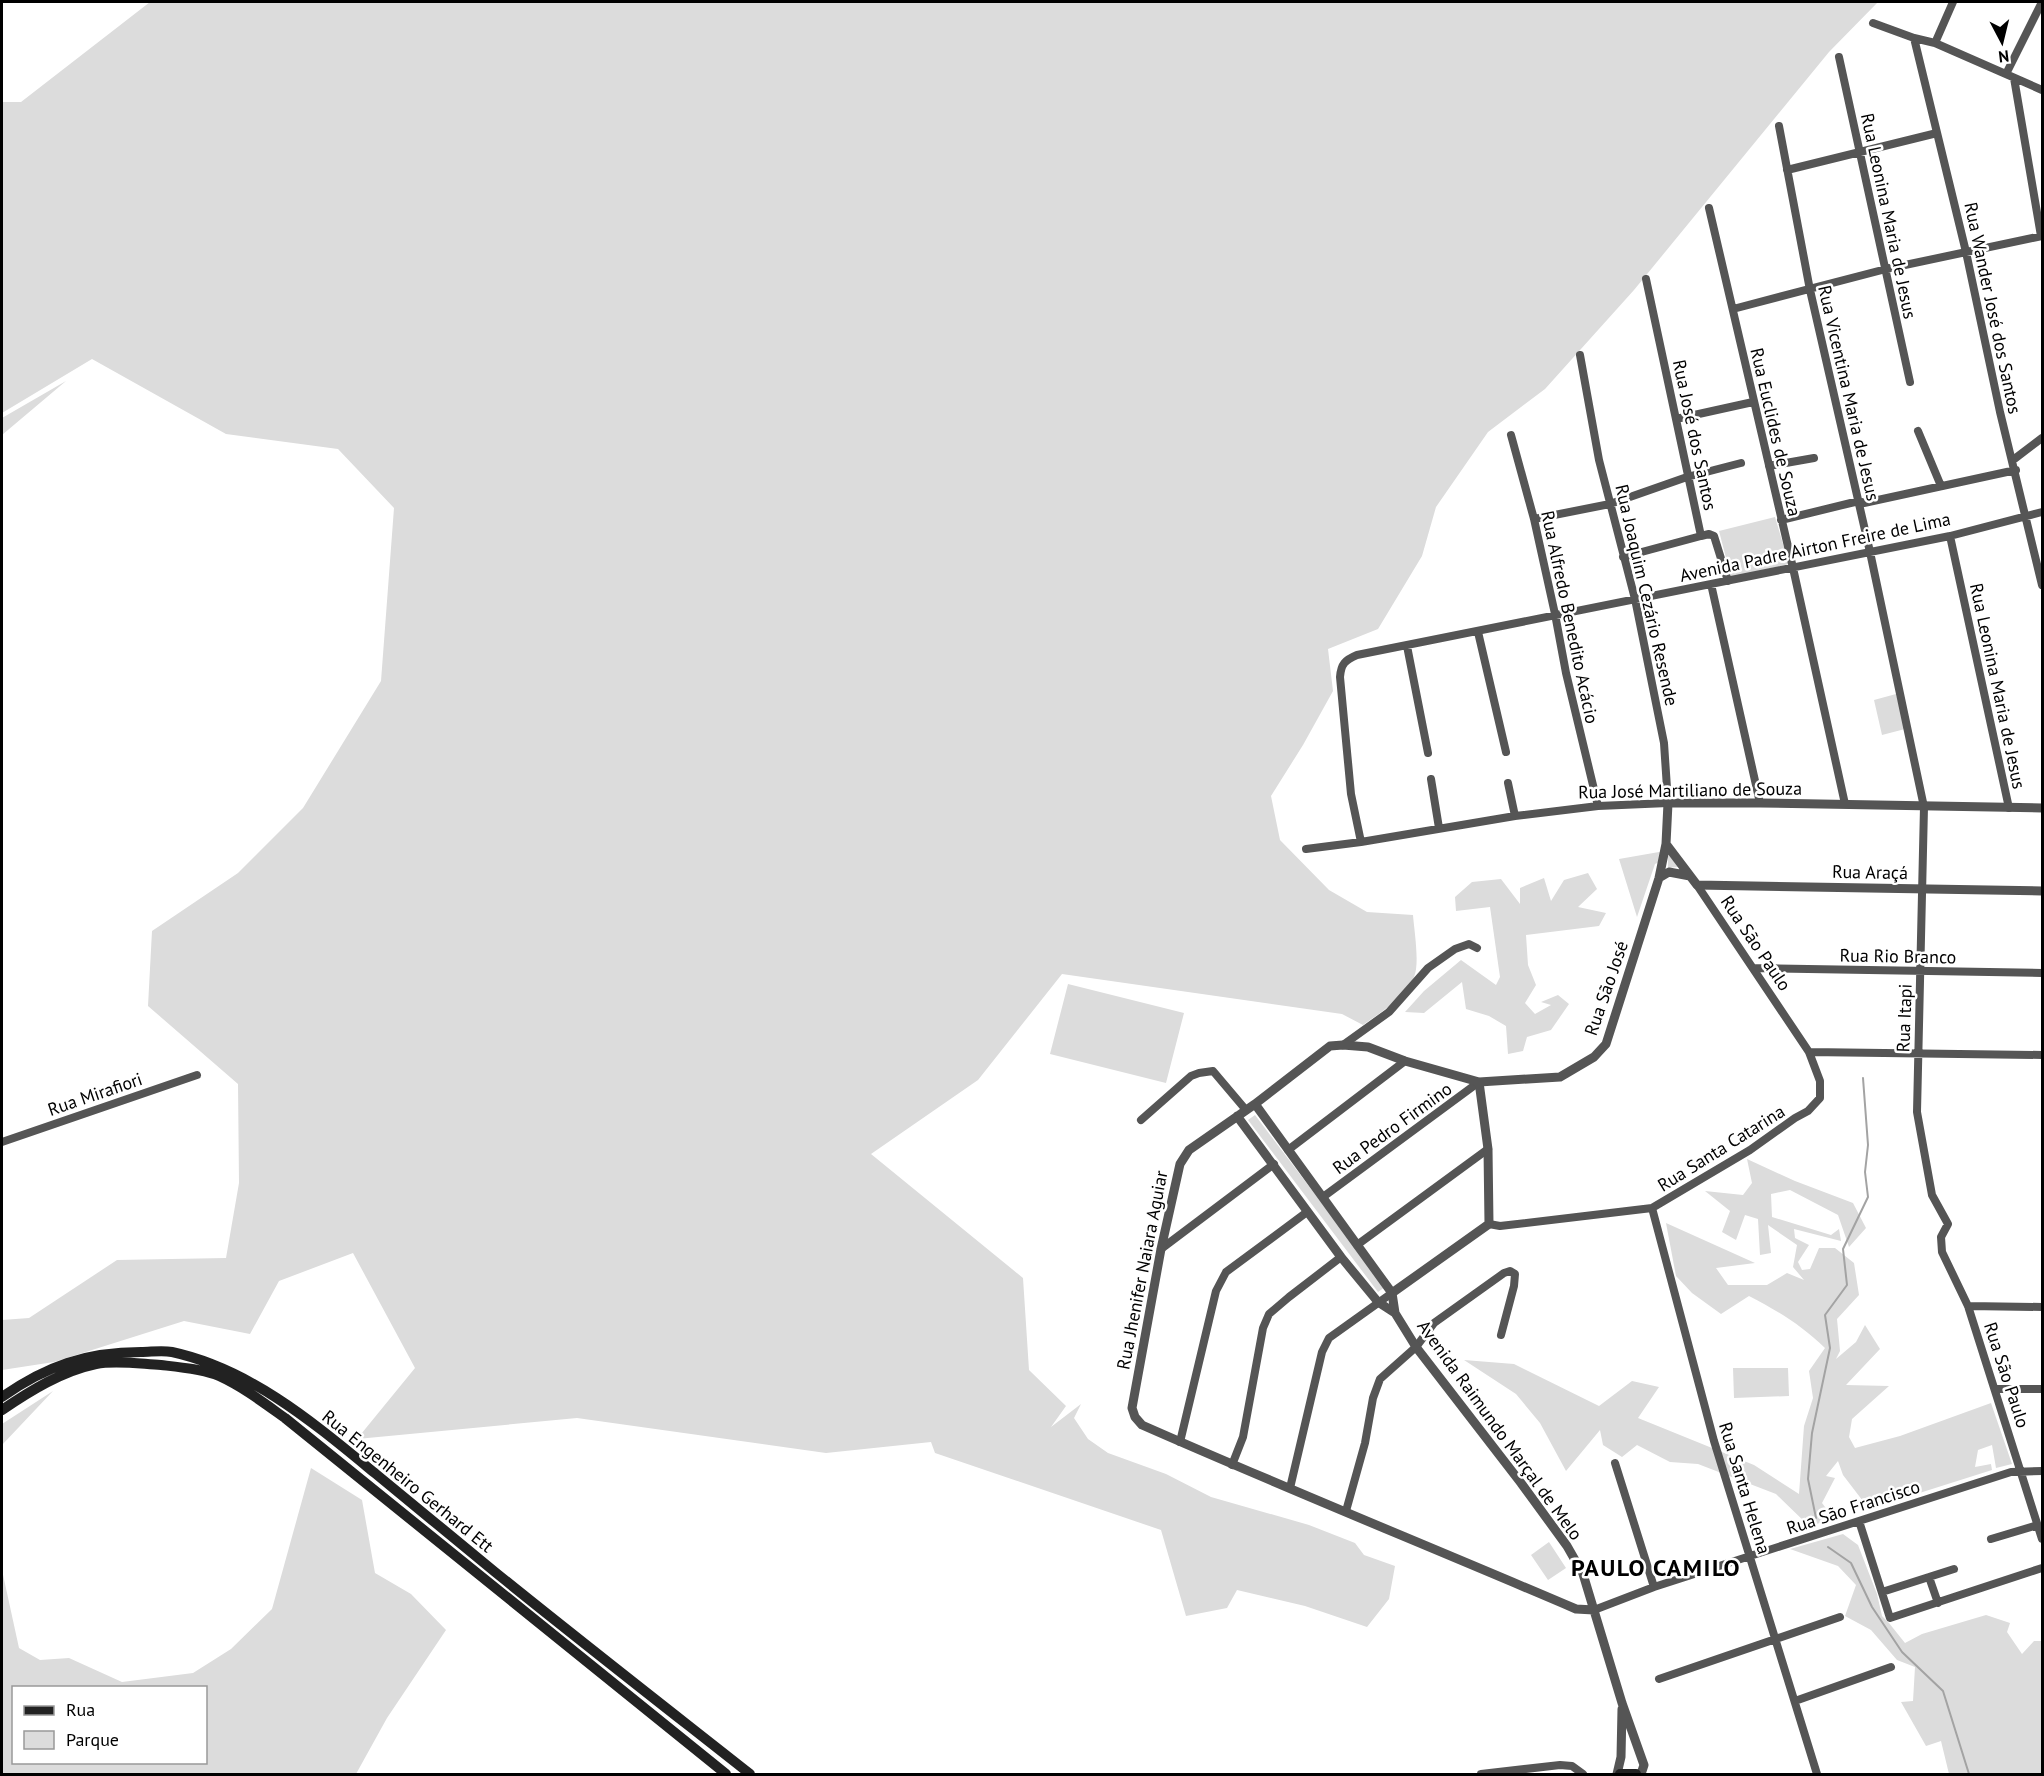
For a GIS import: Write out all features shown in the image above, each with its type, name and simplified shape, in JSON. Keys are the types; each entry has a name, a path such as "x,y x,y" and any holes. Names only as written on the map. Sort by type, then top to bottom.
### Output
{"main road":[{"name":"Rua Engenheiro Gerhard Ett","path":"2,1397 38,1374 75,1359 96,1354 170,1352 228,1370 284,1403 338,1443 503,1578 750,1774"},
{"name":"Rua Engenheiro Gerhard Ett","path":"2,1410 28,1392 97,1364 172,1366 217,1375 240,1387 285,1418 726,1774"},
{"path":"1619,1774 1636,1774"}],"street":[{"path":"1935,43 1953,2"},
{"path":"1733,309 1886,269 2042,236 2010,76 2042,2"},
{"path":"1873,23 1935,43 2043,90"},
{"name":"Rua Wander José dos Santos","path":"1914,38 1966,252 2000,412 2043,585"},
{"name":"Rua Leonina Maria de Jesus","path":"1839,57 1910,382"},
{"name":"Rua Vicentina Maria de Jesus","path":"1779,126 1810,290 1859,501 1924,807"},
{"path":"1787,170 1937,133"},
{"name":"Rua Euclides de Souza","path":"1709,208 1845,804"},
{"name":"Rua José dos Santos","path":"1646,279 1701,536 1709,534 1714,536 1728,581"},
{"name":"Rua Joaquim Cezário Resende","path":"1580,355 1599,460 1635,599 1664,743 1668,803 1666,844"},
{"path":"1676,419 1753,402"},
{"path":"1918,431 1941,486"},
{"name":"Rua Alfredo Benedito Acácio","path":"1511,435 1534,519 1566,673 1598,806"},
{"path":"2013,460 2043,438"},
{"path":"1769,466 1814,458"},
{"path":"1534,519 1610,504 1687,477 1741,463"},
{"name":"Avenida Padre Airton Freire de Lima","path":"1782,520 1859,501 1864,503 2016,470"},
{"name":"Avenida Padre Airton Freire de Lima","path":"1361,842 1351,794 1340,677 1341,668 1346,659 1555,614 1950,536 2043,512"},
{"name":"Avenida Padre Airton Freire de Lima","path":"1623,557 1701,536"},
{"name":"Rua Leonina Maria de Jesus","path":"1950,536 2009,808"},
{"path":"1712,584 1760,802"},
{"path":"1478,632 1506,752"},
{"path":"1407,646 1428,753"},
{"path":"1431,779 1439,828"},
{"path":"1508,783 1515,816"},
{"name":"Rua José Martiliano de Souza","path":"1306,849 1515,816 1598,806 1760,802 2043,808"},
{"name":"Rua Itapi","path":"1924,807 1917,1112 1925,1167 1932,1195 1948,1224"},
{"name":"Rua São Paulo","path":"1666,844 1697,885 1809,1052 1820,1081 1820,1098"},
{"name":"Rua São José","path":"1479,1082 1560,1077 1594,1057 1606,1044 1659,878 1666,844"},
{"path":"1659,878 1669,872 1690,876"},
{"name":"Rua Araçá","path":"1697,885 2043,891"},
{"path":"1343,1045 1389,1012 1428,968 1455,949 1469,944 1477,948"},
{"name":"Rua Rio Branco","path":"1754,968 2043,973"},
{"path":"1290,1488 1322,1352 1329,1338 1489,1224 1488,1149 1479,1082 1405,1061 1368,1047 1343,1045"},
{"name":"Rua Jhenifer Naiara Aguiar","path":"1343,1045 1330,1046 1255,1104 1189,1150 1180,1164 1161,1249 1132,1408 1135,1417 1142,1425 1232,1465 1576,1609 1594,1610"},
{"path":"1809,1052 2043,1055"},
{"path":"1288,1150 1405,1061"},
{"path":"1141,1119 1191,1076 1213,1071 1246,1110"},
{"name":"Rua Mirafiori","path":"2,1142 197,1075"},
{"name":"Rua Pedro Firmino","path":"1323,1197 1479,1082"},
{"name":"Rua Santa Catarina","path":"1489,1224 1500,1226 1652,1208 1750,1150 1808,1111 1820,1098"},
{"name":"Avenida Raimundo Marçal de Melo","path":"1255,1104 1392,1293 1395,1313 1416,1347 1567,1546 1583,1575 1622,1703 1644,1765 1641,1774"},
{"name":"Avenida Raimundo Marçal de Melo","path":"1237,1116 1341,1257 1378,1302 1395,1313"},
{"path":"1358,1245 1488,1149"},
{"path":"1161,1249 1274,1164"},
{"name":"Rua Santa Helena","path":"1652,1208 1714,1441 1817,1774"},
{"path":"1180,1442 1216,1290 1226,1272 1307,1212"},
{"name":"Rua São Paulo","path":"1948,1224 1941,1237 1942,1252 1968,1306 1996,1389 2019,1471 2043,1539"},
{"path":"1232,1465 1243,1437 1263,1328 1269,1314 1341,1257"},
{"path":"1346,1511 1365,1443 1373,1398 1380,1379 1416,1347 1434,1323 1510,1271 1515,1274 1514,1286 1501,1335"},
{"path":"1968,1306 2043,1307"},
{"path":"1996,1389 2043,1389"},
{"path":"1615,1463 1653,1587"},
{"name":"Rua São Francisco","path":"1594,1610 1653,1587 2011,1472 2043,1471"},
{"path":"1859,1521 1890,1618 2043,1568"},
{"path":"1991,1539 2038,1525"},
{"path":"1882,1592 1954,1569"},
{"path":"1929,1577 1938,1603"},
{"path":"1659,1679 1840,1617"},
{"path":"1795,1701 1891,1667"},
{"name":"Avenida Raimundo Marçal de Melo","path":"1619,1774 1622,1703"},
{"path":"1481,1774 1560,1765 1572,1766 1583,1774"}],"green space":[{"path":"150,2 1878,2 1829,52 1634,290 1545,389 1488,432 1436,507 1422,556 1378,629 1328,649 1333,691 1271,796 1280,840 1329,890 1367,912 1413,915 1417,964 1414,977 1405,992 1363,1025 1342,1014 1062,974 978,1080 871,1154 1023,1278 1029,1370 1066,1406 1051,1427 1081,1404 1074,1418 1088,1439 1108,1453 1166,1474 1211,1497 1309,1525 1355,1543 1364,1555 1395,1566 1389,1599 1367,1627 1305,1606 1237,1590 1227,1608 1186,1616 1161,1530 935,1453 931,1442 826,1453 577,1418 357,1439 415,1368 353,1253 279,1281 250,1334 184,1321 54,1362 2,1370 2,1320 29,1318 117,1260 226,1258 239,1183 238,1084 148,1006 152,931 238,873 303,808 381,681 394,508 338,449 226,434 92,359 2,413 2,102 21,102"},
{"path":"66,381 2,435 2,418"},
{"path":"1775,517 1789,564 1731,577 1719,531"},
{"path":"1896,694 1905,729 1882,735 1874,700"},
{"path":"1659,852 1670,856 1678,867 1668,868 1668,858 1655,864 1637,917 1619,859"},
{"path":"1588,873 1597,889 1578,907 1606,913 1599,926 1526,935 1528,965 1536,985 1525,1003 1535,1014 1551,1005 1541,1002 1558,995 1569,1004 1551,1030 1527,1037 1523,1051 1508,1054 1506,1026 1489,1016 1466,1009 1462,982 1424,1013 1405,1012 1424,991 1461,960 1496,985 1500,977 1490,907 1456,911 1455,897 1472,882 1501,879 1520,904 1520,888 1544,878 1551,901 1564,880"},
{"path":"1068,984 1184,1013 1166,1083 1050,1054"},
{"path":"1255,1115 1385,1287 1378,1292 1248,1120"},
{"path":"1747,1159 1795,1181 1853,1203 1866,1228 1849,1247 1838,1215 1790,1190 1771,1194 1772,1217 1831,1235 1839,1229 1841,1241 1794,1229 1795,1238 1809,1245 1798,1262 1802,1270 1810,1269 1819,1248 1835,1248 1854,1263 1859,1295 1837,1319 1840,1351 1836,1359 1856,1342 1865,1325 1880,1349 1846,1385 1889,1386 1852,1419 1849,1437 1855,1448 1900,1436 1991,1403 2012,1464 1996,1468 1992,1445 1978,1450 1975,1467 1991,1464 1992,1470 1869,1509 1843,1475 1838,1461 1826,1476 1835,1478 1822,1503 1834,1519 1809,1526 1776,1494 1698,1464 1670,1462 1637,1445 1622,1457 1603,1445 1600,1430 1566,1471 1540,1423 1516,1394 1464,1360 1514,1364 1599,1406 1632,1381 1659,1387 1638,1418 1754,1465 1799,1494 1804,1426 1813,1398 1809,1371 1825,1348 1789,1319 1749,1296 1721,1314 1692,1293 1676,1276 1666,1223 1755,1263 1716,1268 1728,1285 1767,1285 1787,1273 1804,1280 1793,1267 1797,1245 1768,1225 1771,1253 1760,1255 1758,1219 1745,1215 1736,1240 1722,1232 1730,1211 1705,1191 1743,1195 1752,1183"},
{"path":"1733,1368 1788,1368 1789,1396 1734,1398"},
{"path":"53,1391 2,1445 2,1424"},
{"path":"311,1468 362,1500 375,1573 411,1594 446,1630 387,1718 356,1774 2,1774 2,1570 19,1648 40,1660 69,1658 122,1682 193,1673 231,1649 272,1609"},
{"path":"1843,1534 1858,1545 1877,1594 1882,1616 1905,1643 1922,1634 1986,1615 2010,1623 2007,1632 2022,1654 2034,1641 2042,1641 2042,1774 1949,1774 1941,1741 1926,1746 1901,1702 1913,1701 1915,1667 1897,1660 1871,1630 1845,1616 1856,1585 1838,1566 1790,1549"},
{"path":"1549,1542 1566,1568 1548,1580 1531,1555"}],"waterway":[{"path":"1816,1518 1808,1479 1812,1433 1830,1348 1825,1315 1847,1285 1843,1249 1868,1197 1865,1172 1868,1145 1863,1078"},
{"path":"1828,1547 1851,1563 1872,1607 1902,1652 1943,1691 1969,1774"}],"district":[{"name":"PAULO CAMILO","path":"1656,1567"}]}
